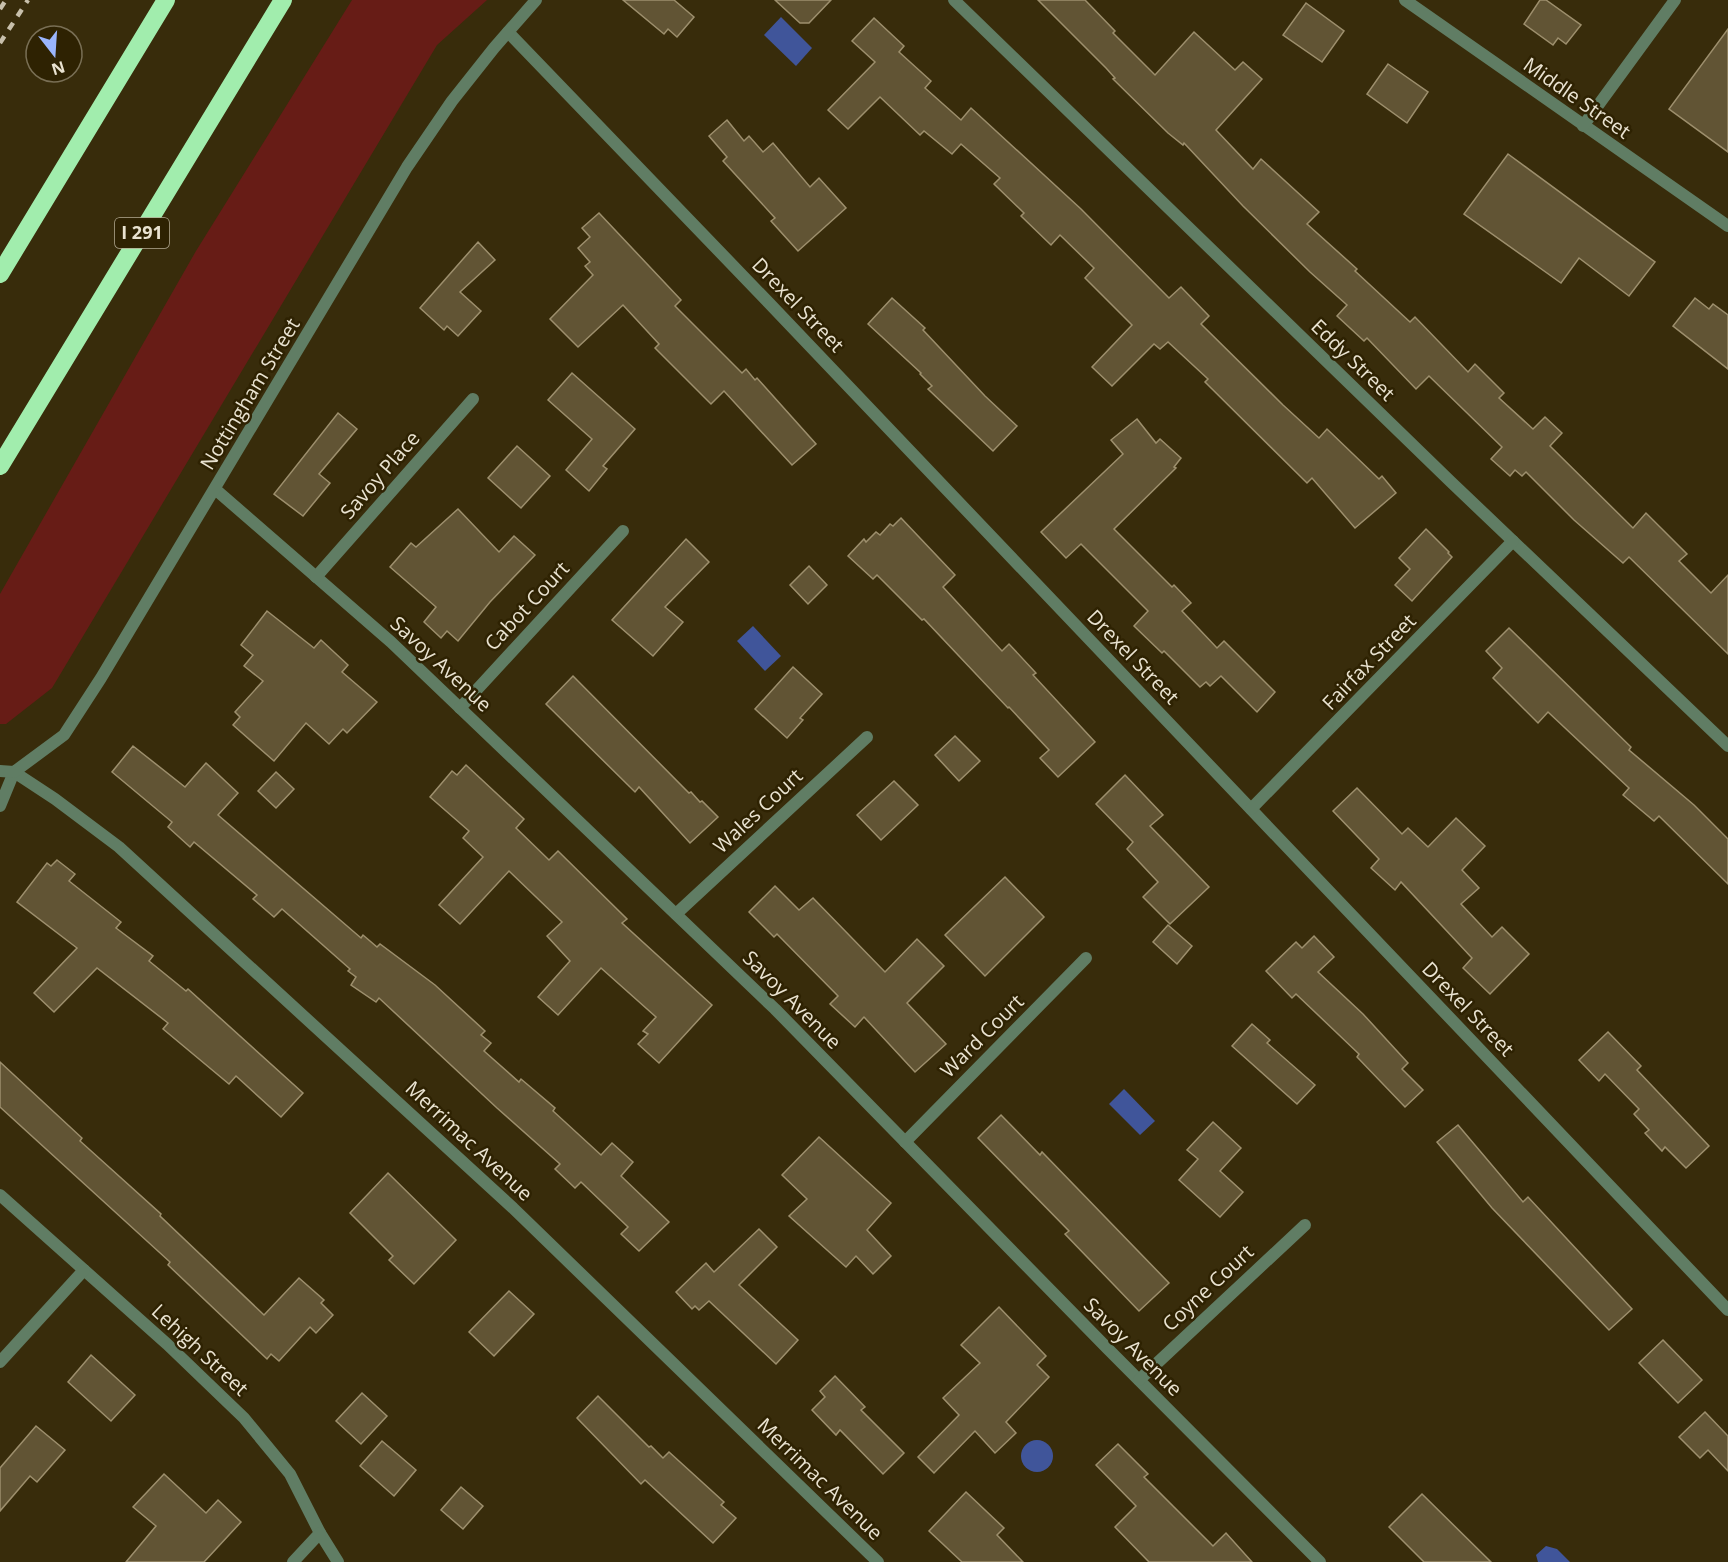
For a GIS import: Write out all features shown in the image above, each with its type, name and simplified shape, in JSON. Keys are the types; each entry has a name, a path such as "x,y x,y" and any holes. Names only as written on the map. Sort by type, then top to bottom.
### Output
{"highway":[{"path":"0,274 166,0"},
{"name":"I 291","path":"0,466 283,0"}],"street":[{"name":"Nottingham Street","path":"14,772 64,735 215,489 407,166 452,101 537,0"},
{"name":"Eddy Street","path":"954,0 1728,746"},
{"name":"Middle Street","path":"1405,0 1728,226"},
{"path":"1583,126 1675,0"},
{"name":"Drexel Street","path":"508,32 1728,1310"},
{"name":"Savoy Place","path":"316,577 473,399"},
{"name":"Savoy Avenue","path":"215,489 391,642 775,1009 1320,1562"},
{"name":"Cabot Court","path":"460,708 623,531"},
{"name":"Fairfax Street","path":"1251,809 1513,541"},
{"name":"Wales Court","path":"676,914 867,737"},
{"path":"0,771 14,772 0,806"},
{"name":"Merrimac Avenue","path":"14,772 55,799 119,847 351,1058 513,1208 878,1562"},
{"name":"Ward Court","path":"905,1142 1086,958"},
{"name":"Lehigh Street","path":"0,1195 167,1344 244,1418 290,1474 320,1533 338,1562"},
{"name":"Coyne Court","path":"1139,1380 1305,1225"},
{"path":"0,1362 84,1270"},
{"path":"293,1562 320,1533"}],"shaded area":[{"path":"352,0 487,0 437,45 52,688 6,724 0,724 0,594 196,251"}],"water":[{"path":"781,17 812,48 796,66 764,35"},
{"path":"753,626 781,656 765,671 737,641"},
{"path":"1124,1089 1155,1121 1140,1135 1109,1104"},
{"path":"1037,1440 1049,1444 1053,1456 1049,1468 1037,1472 1025,1468 1021,1456 1025,1444"},
{"path":"1546,1546 1557,1549 1570,1562 1538,1562 1536,1555"}],"building":[{"path":"623,0 674,0 694,17 677,37 668,29 664,34"},
{"path":"775,0 831,0 809,23 800,23"},
{"path":"1038,0 1085,0 1115,31 1113,33 1155,75 1194,32 1235,70 1243,62 1262,79 1216,130 1253,169 1261,159 1319,212 1307,224 1357,269 1355,271 1410,322 1415,317 1468,372 1475,364 1504,393 1499,398 1533,429 1545,417 1562,433 1550,446 1633,528 1646,513 1687,554 1679,561 1711,593 1728,575 1728,654 1629,557 1623,563 1574,520 1526,472 1522,476 1515,470 1510,476 1491,459 1502,447 1429,376 1416,389 1367,338 1364,341 1337,316 1347,305 1243,206 1184,143 1183,145 1168,133 1113,79 1115,78 1106,68"},
{"path":"1540,0 1546,0 1581,25 1566,44 1558,38 1553,45 1524,24"},
{"path":"1306,3 1344,31 1322,62 1283,35"},
{"path":"874,18 904,46 899,52 931,81 925,88 961,120 971,108 1081,209 1169,298 1181,287 1209,316 1201,324 1283,405 1319,438 1327,429 1379,479 1382,476 1396,493 1355,528 1312,478 1307,483 1205,382 1208,379 1168,342 1160,349 1154,344 1112,386 1092,367 1132,325 1085,278 1094,268 1060,235 1051,245 1021,216 1024,213 994,184 1000,178 961,144 952,154 924,131 920,135 880,97 848,129 828,110 875,62 852,41"},
{"path":"1728,29 1728,152 1669,109"},
{"path":"1388,64 1428,92 1407,123 1367,94"},
{"path":"727,120 744,141 749,136 763,152 773,143 810,187 819,178 846,208 798,251 771,221 775,218 723,161 727,157 709,136"},
{"path":"1508,154 1655,262 1629,296 1579,258 1561,283 1464,214"},
{"path":"599,213 681,300 675,306 742,373 746,369 755,380 757,378 816,444 792,465 724,391 711,404 655,348 659,344 623,305 578,347 550,319 593,275 585,266 590,262 578,248 590,237 582,228"},
{"path":"478,242 495,260 460,292 481,311 458,336 447,326 444,330 420,308"},
{"path":"892,298 925,328 923,330 985,396 1017,426 993,451 928,389 932,386 921,373 868,324"},
{"path":"1695,298 1709,309 1713,304 1728,315 1728,369 1673,326"},
{"path":"572,373 635,429 603,466 607,469 589,491 566,470 592,439 548,400"},
{"path":"338,413 357,429 319,474 330,483 303,516 274,494"},
{"path":"1137,419 1156,443 1160,439 1181,458 1174,467 1176,468 1114,529 1191,603 1182,611 1217,648 1224,641 1275,692 1257,712 1221,676 1210,686 1206,682 1200,687 1164,651 1162,653 1134,626 1148,611 1081,544 1066,558 1041,532 1123,454 1111,440"},
{"path":"517,446 550,476 521,508 488,478"},
{"path":"458,509 499,552 514,536 535,555 490,602 458,641 447,631 441,638 424,622 436,607 390,567 411,543 416,547"},
{"path":"901,518 955,575 943,587 1002,651 1009,644 1036,673 1033,675 1095,742 1058,777 1040,758 1049,750 1009,707 924,619 922,620 877,575 873,579 848,556 864,539 866,542 876,532 880,535 890,524 893,526"},
{"path":"1426,529 1452,557 1412,601 1395,585 1410,569 1399,558"},
{"path":"686,539 709,562 665,607 683,622 653,656 612,620"},
{"path":"809,566 827,585 808,604 790,585"},
{"path":"267,611 314,648 321,640 348,665 342,672 377,702 347,733 343,729 329,744 306,723 274,761 233,725 240,717 235,712 263,681 244,666 253,655 241,645"},
{"path":"1509,628 1631,747 1629,750 1694,805 1728,839 1728,884 1659,816 1654,821 1623,795 1629,788 1548,712 1538,723 1493,678 1502,668 1486,651"},
{"path":"793,667 822,694 800,718 803,720 787,738 755,709"},
{"path":"573,676 689,793 691,792 700,802 702,801 718,817 690,843 639,787 635,792 546,704"},
{"path":"955,736 980,761 959,781 935,755"},
{"path":"133,746 185,787 206,763 238,793 218,815 361,938 363,935 377,947 380,944 435,985 485,1031 481,1035 491,1043 484,1051 519,1082 521,1079 555,1108 553,1111 601,1155 612,1143 633,1162 621,1176 669,1222 639,1251 621,1234 628,1227 581,1182 575,1188 555,1169 560,1164 379,998 376,1002 351,985 356,977 348,971 350,969 282,909 274,917 253,899 257,895 194,842 190,847 168,827 172,822 112,772"},
{"path":"466,765 524,819 516,828 549,860 558,851 627,919 622,923 712,1005 659,1063 638,1044 648,1034 643,1031 656,1017 601,968 558,1015 538,997 570,961 547,936 562,922 509,871 460,924 439,905 483,857 463,838 469,831 430,797 452,771 457,775"},
{"path":"276,772 294,789 276,808 258,791"},
{"path":"1125,775 1163,815 1150,826 1209,887 1170,924 1143,897 1158,882 1127,849 1133,842 1096,804"},
{"path":"894,781 918,805 881,840 857,815"},
{"path":"1357,788 1402,834 1408,828 1428,847 1456,818 1485,846 1462,870 1479,888 1461,904 1492,937 1502,927 1529,954 1490,994 1463,968 1472,958 1401,882 1395,890 1371,868 1379,859 1333,811"},
{"path":"57,860 75,874 69,881 121,922 116,928 153,956 149,961 186,991 188,989 303,1093 281,1117 236,1076 229,1084 163,1029 168,1023 97,968 54,1012 34,993 77,948 17,902 47,863 51,866"},
{"path":"1005,877 1044,917 985,976 945,935"},
{"path":"775,886 799,910 813,898 885,972 917,939 944,966 907,1003 946,1044 915,1072 864,1017 855,1027 830,1004 838,996 777,934 774,937 749,912"},
{"path":"1168,925 1192,946 1177,964 1153,942"},
{"path":"1314,936 1334,957 1318,972 1363,1014 1408,1063 1402,1069 1423,1090 1405,1107 1357,1057 1359,1054 1296,994 1292,998 1266,971 1296,942 1302,948"},
{"path":"1252,1024 1270,1040 1267,1043 1315,1085 1297,1104 1232,1046"},
{"path":"1608,1032 1641,1066 1637,1070 1709,1146 1686,1168 1665,1147 1662,1151 1645,1133 1649,1130 1634,1114 1639,1109 1605,1074 1599,1081 1579,1060"},
{"path":"0,1062 82,1138 80,1141 161,1214 160,1216 264,1315 299,1278 324,1300 321,1303 333,1315 316,1333 310,1327 279,1361 271,1354 267,1359 168,1265 170,1262 0,1107"},
{"path":"1001,1115 1040,1155 1042,1152 1169,1283 1139,1311 1065,1234 1069,1231 978,1138"},
{"path":"1213,1122 1241,1148 1220,1171 1243,1192 1220,1217 1179,1180 1198,1159 1187,1150"},
{"path":"1458,1125 1523,1202 1528,1197 1632,1309 1609,1330 1492,1208 1437,1142"},
{"path":"819,1137 891,1203 867,1230 891,1256 873,1274 856,1256 846,1267 789,1216 807,1199 782,1175"},
{"path":"388,1173 456,1240 414,1284 389,1260 393,1256 350,1213"},
{"path":"759,1229 777,1247 739,1285 798,1340 776,1364 709,1301 699,1310 695,1306 692,1309 676,1292 706,1263 714,1272"},
{"path":"509,1291 534,1314 494,1356 469,1332"},
{"path":"999,1307 1046,1356 1037,1365 1049,1377 1006,1422 1016,1433 995,1453 975,1431 934,1473 918,1457 959,1415 943,1398 980,1363 961,1345"},
{"path":"1663,1340 1702,1380 1678,1403 1639,1363"},
{"path":"91,1355 135,1395 111,1421 68,1382"},
{"path":"835,1376 865,1407 861,1410 904,1453 883,1474 840,1430 836,1435 812,1410 825,1397 820,1391"},
{"path":"362,1393 387,1416 361,1444 336,1421"},
{"path":"598,1396 649,1447 651,1446 663,1458 669,1452 724,1502 721,1505 736,1518 713,1543 645,1480 641,1484 577,1418"},
{"path":"1705,1412 1728,1436 1728,1471 1708,1450 1700,1458 1679,1437"},
{"path":"36,1426 65,1450 37,1482 30,1476 0,1511 0,1468"},
{"path":"382,1441 416,1470 394,1496 360,1466"},
{"path":"1118,1444 1148,1474 1144,1477 1213,1546 1226,1533 1252,1562 1149,1562 1115,1527 1136,1506 1096,1465"},
{"path":"164,1474 206,1513 218,1500 241,1522 204,1562 126,1562 156,1526 133,1507"},
{"path":"461,1487 483,1506 463,1529 441,1510"},
{"path":"966,1492 1004,1528 997,1535 1023,1562 962,1562 929,1531"},
{"path":"1422,1494 1491,1562 1424,1562 1389,1527"}],"railway":[{"path":"0,9 6,0"},
{"path":"0,43 28,0"}]}
